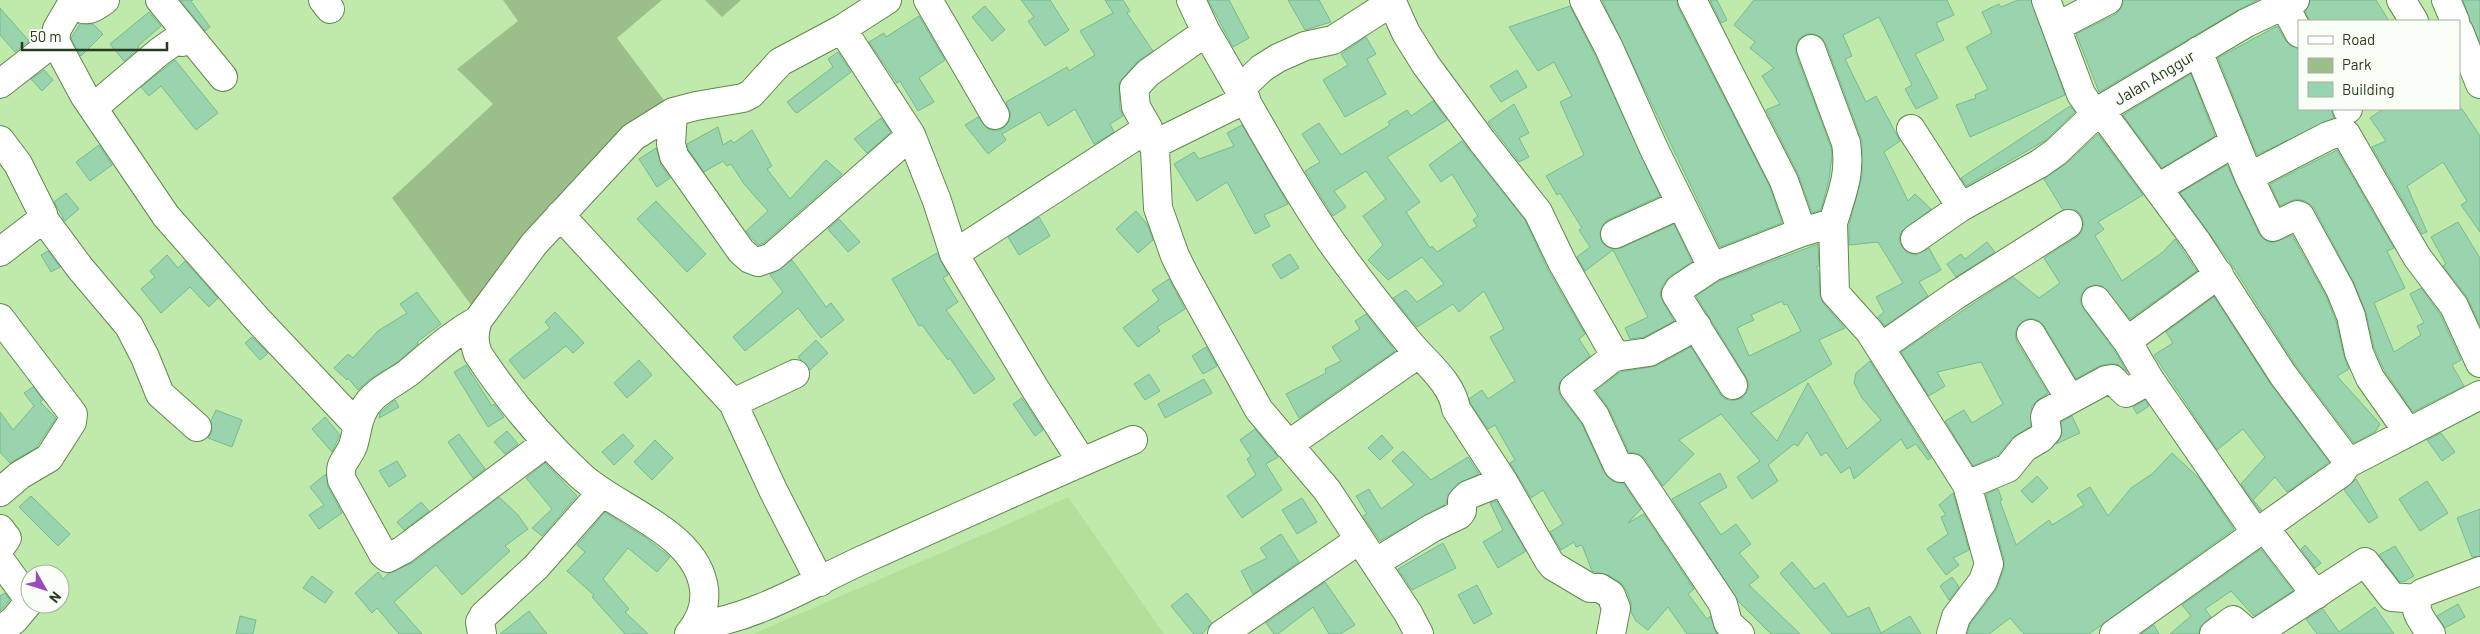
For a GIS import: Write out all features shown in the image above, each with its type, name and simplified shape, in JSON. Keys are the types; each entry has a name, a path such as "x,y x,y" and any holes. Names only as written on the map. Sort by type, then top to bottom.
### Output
{"street":[{"path":"0,84 55,41 58,29 73,3 84,11 105,0"},
{"path":"160,0 222,78"},
{"path":"546,443 402,550 388,558 383,554 342,480 341,464 354,443 357,425 370,400 407,373 443,341 478,320 534,244 633,137 673,112 743,98 751,94 780,62 842,28 887,0"},
{"path":"928,0 995,115"},
{"path":"1191,0 1206,32 1329,239 1365,289 1445,384 1455,400 1456,409 1503,481 1527,526 1553,566 1590,588 1600,588 1610,595 1616,608 1611,634"},
{"path":"1584,0 1609,48 1712,267"},
{"path":"1692,0 1784,181 1802,232"},
{"name":"Jalan Anggur","path":"2046,0 2081,94 2090,108 2100,110 2246,23 2289,2"},
{"path":"2056,27 2108,0"},
{"path":"2401,0 2413,20"},
{"path":"2446,0 2455,20"},
{"path":"954,254 1151,137 1243,94 1262,68 1278,58 1305,46 1333,40 1392,1 1406,33 1426,65 1482,141 1538,212 1562,262 1616,357"},
{"path":"2289,2 2298,30"},
{"path":"842,28 911,135 937,201 954,254 1034,387 1082,462"},
{"path":"1206,32 1148,73 1134,88 1136,107 1151,137 1158,208 1175,256 1259,410 1327,490 1420,634"},
{"path":"2460,34 2480,84"},
{"path":"93,108 159,52 176,40 182,42 190,37"},
{"path":"55,41 63,59 93,108 166,216 256,318 357,425"},
{"path":"1811,49 1846,142 1848,155 1848,176 1833,223 1835,293 1870,332 1967,485 1989,564 1983,581 1956,618 1951,634"},
{"path":"2198,51 2249,177 2273,227 2297,215 2300,216 2340,289 2350,316 2359,353 2370,378 2408,432"},
{"path":"2460,81 2480,88"},
{"path":"1915,239 1961,207 2040,164 2056,152 2100,110 2219,274 2242,314 2283,375 2342,453 2347,464"},
{"path":"673,112 671,144 674,156 741,250 750,259 758,262 772,257 911,135"},
{"path":"1910,129 1961,207"},
{"path":"2249,177 2328,136 2340,132 2346,134 2417,257 2454,306 2480,363"},
{"path":"2158,188 2235,142"},
{"path":"3,152 40,206 42,218 80,268 129,326 145,357 160,394 197,427"},
{"path":"1615,234 1681,204"},
{"path":"560,215 733,403 773,490 820,582"},
{"path":"0,252 42,218"},
{"path":"1733,385 1676,294 1679,289 1712,267 1802,232 1833,223"},
{"path":"1880,348 1956,295 2068,224"},
{"path":"2126,341 2219,274"},
{"path":"2096,300 2126,341 2150,380 2260,530 2316,594"},
{"path":"0,318 73,414 72,422 49,458 20,475 0,492"},
{"path":"478,320 473,341 478,354 546,443 583,478 680,544 694,562 700,571 705,595 704,608 692,630"},
{"path":"1697,326 1649,352 1616,357 1606,361 1574,388 1595,416 1618,466 1621,468 1632,468 1723,604 1728,623 1740,634"},
{"path":"2031,334 2070,399"},
{"path":"1288,445 1418,354"},
{"path":"733,403 795,374"},
{"path":"1967,485 2008,468 2024,448 2046,433 2045,417 2047,412 2106,380 2112,379 2126,393 2150,380"},
{"path":"2114,634 2341,472 2347,464 2480,395"},
{"path":"692,630 737,618 1133,440"},
{"path":"1375,563 1432,528 1461,514 1461,503 1464,498 1503,481"},
{"path":"482,634 480,622 484,615 536,566 602,492"},
{"path":"0,529 6,538 0,548"},
{"path":"1222,634 1360,540"},
{"path":"0,560 30,600 14,620 0,631"},
{"path":"2255,634 2365,562 2392,597 2417,599"},
{"path":"2431,634 2416,611 2417,599 2422,593 2480,571"},
{"path":"2214,634 2233,620 2249,634"}],"shaded area":[{"path":"1068,497 1164,634 753,634 1008,524"}],"green space":[{"path":"503,0 662,0 617,38 669,107 477,313 392,198 493,104 457,69 518,21"},
{"path":"705,0 741,0 722,17"}],"building":[{"path":"180,0 193,0 191,1 210,27 205,31"},
{"path":"1021,0 1050,0 1069,30 1045,46 1028,21 1034,17"},
{"path":"1105,0 1123,0 1130,11 1127,13 1153,51 1137,62 1119,83 1120,109 1123,116 1110,124 1114,132 1094,144 1075,109 1048,126 1040,112 1002,134 1006,140 988,154 965,125 978,117 988,129 996,131 1002,129 1008,123 1011,115 1006,102 1067,67 1069,71 1095,55 1080,31 1113,13"},
{"path":"1208,0 1229,0 1249,38 1233,47"},
{"path":"1288,0 1319,0 1331,22 1305,30"},
{"path":"1602,0 1677,0 1678,7 1770,187 1782,223 1720,247"},
{"path":"1710,0 1717,0 1727,20 1721,23"},
{"path":"1754,0 1947,0 1954,15 1936,23 1944,40 1915,54 1938,98 1916,109 1905,89 1912,85 1879,17 1843,35 1852,56 1845,59 1866,102 1876,96 1900,141 1884,152 1908,201 1915,194 1931,209 1901,232 1899,240 1902,247 1908,253 1916,255 1929,248 1941,270 1919,282 1928,296 1885,326 1878,317 1884,312 1876,297 1903,283 1878,242 1849,245 1849,225 1862,176 1862,141 1826,44 1821,37 1806,34 1799,39 1796,47 1796,54 1831,147 1832,155 1829,180 1821,210 1812,213 1798,174 1766,110 1780,104 1762,76 1774,68 1750,48 1755,42 1734,25"},
{"path":"2018,0 2031,0 2065,95 1970,137 1956,105 1976,98 1975,95 1988,89 1966,47 1992,33 1982,12 1999,4 2001,7"},
{"path":"2124,0 2258,0 2099,92 2076,34 2116,14"},
{"path":"2311,0 2376,0 2388,20 2310,20 2305,11"},
{"path":"2463,0 2480,0 2480,42 2470,21"},
{"path":"985,6 1005,30 992,41 972,17"},
{"path":"1570,6 1595,55 1660,196 1608,220 1600,232 1601,241 1613,249 1621,248 1674,224 1692,262 1670,276 1662,286 1660,294 1674,321 1644,337 1630,339 1625,328 1648,317 1613,250 1585,271 1577,257 1590,247 1579,230 1582,228 1560,193 1557,195 1546,176 1584,155 1560,102 1572,96 1554,62 1538,71 1509,27"},
{"path":"0,8 29,41 15,52 0,35"},
{"path":"149,12 161,26 124,61 110,44"},
{"path":"919,16 945,60 919,78 934,102 918,111 900,81 897,83 869,42 884,33 886,37"},
{"path":"80,24 93,24 103,34 81,56 71,38"},
{"path":"2277,26 2286,41 2291,46 2298,49 2298,110 2331,110 2334,118 2257,155 2218,58"},
{"path":"1366,37 1376,54 1367,59 1386,94 1345,117 1323,80 1348,65 1341,54"},
{"path":"838,52 851,72 797,113 795,112 787,102 833,67 828,59"},
{"path":"175,60 218,113 196,130 161,86 149,96 141,87"},
{"path":"44,70 53,80 42,91 31,79"},
{"path":"1517,70 1527,87 1501,102 1490,86"},
{"path":"2191,74 2215,136 2162,168 2123,115"},
{"path":"1433,101 1447,120 1387,157 1420,202 1406,212 1430,248 1432,246 1437,252 1477,226 1473,220 1478,216 1452,174 1441,182 1429,165 1462,141 1525,220 1548,270 1585,334 1579,339 1590,356 1560,382 1558,389 1561,397 1582,424 1604,473 1612,481 1624,484 1641,509 1628,523 1644,514 1694,589 1688,594 1707,619 1710,616 1717,634 1687,634 1668,607 1648,630 1636,621 1631,612 1631,602 1626,589 1620,582 1608,575 1592,571 1582,545 1576,547 1574,542 1561,550 1550,532 1563,524 1543,490 1531,498 1510,463 1515,460 1495,425 1488,429 1470,403 1469,399 1482,390 1488,399 1515,381 1490,337 1504,329 1484,291 1459,312 1453,304 1417,327 1393,298 1406,290 1417,302 1444,284 1422,257 1388,280 1368,260 1383,245 1363,216 1386,199 1366,171 1334,191 1346,207 1333,216 1305,171 1320,162 1302,134 1319,123 1341,155 1390,125 1388,122 1407,110 1411,116"},
{"path":"1514,104 1529,133 1519,138 1529,157 1519,162 1488,122"},
{"path":"2070,106 2075,112 2046,140 1966,186 1961,178"},
{"path":"2462,109 2480,136 2480,232 2461,205 2467,201 2443,162 2407,186 2427,232 2422,234 2372,147 2386,141 2370,118 2382,110"},
{"path":"881,118 891,132 867,153 854,139"},
{"path":"1242,125 1288,204 1264,215 1270,226 1255,234 1227,182 1197,201 1174,164 1194,152 1199,159 1234,146 1227,133"},
{"path":"718,127 723,145 731,140 734,143 752,130 772,166 767,169 790,199 826,160 842,174 764,243 758,245 746,231 768,211 744,184 731,164 727,166 723,161 704,172 688,149 687,144"},
{"path":"2098,134 2143,195 2098,222 2104,229 2095,236 2122,281 2163,252 2175,239 2197,271 2130,319 2102,286 2094,285 2086,288 2080,301 2127,372 2117,364 2109,364 2099,366 2076,379 2044,326 2039,321 2031,318 2023,321 2018,326 2015,334 2017,342 2048,393 2032,406 2031,426 2012,438 1998,455 1973,466 1945,421 1964,410 1972,423 2003,404 1981,362 1937,372 1945,386 1929,396 1901,352 2013,277 2039,298 2060,283 2044,258 2077,237 2082,231 2084,223 2081,215 2076,210 2063,210 2044,179 2067,163"},
{"path":"99,145 112,165 90,181 76,162"},
{"path":"656,148 661,165 670,178 657,187 639,159"},
{"path":"2337,150 2394,248 2387,251 2405,288 2374,303 2394,352 2421,335 2417,326 2424,323 2410,294 2421,288 2440,314 2461,360 2452,365 2464,386 2413,412 2384,370 2374,348 2366,313 2354,283 2314,208 2305,201 2296,199 2280,206 2270,184"},
{"path":"2227,165 2259,234 2265,240 2272,243 2292,235 2326,296 2336,321 2349,369 2337,376 2380,424 2375,432 2354,443 2296,366 2232,265 2180,193"},
{"path":"66,193 79,209 65,221 54,202"},
{"path":"656,201 706,254 687,272 637,219"},
{"path":"1136,211 1147,224 1153,240 1138,253 1116,229"},
{"path":"1039,217 1050,236 1019,255 1008,237"},
{"path":"839,219 860,242 848,252 828,229"},
{"path":"2458,222 2480,258 2480,325 2467,297 2443,266 2446,264 2431,237"},
{"path":"1987,242 1995,252 1956,277 1947,264 1961,254 1965,259"},
{"path":"1818,244 1819,266 1816,267 1819,272 1820,294 1823,303 1845,328 1819,340 1832,364 1751,413 1777,441 1808,383 1847,449 1881,420 1862,398 1854,383 1856,373 1870,361 1931,458 1928,460 1916,444 1907,449 1901,439 1854,479 1850,467 1841,473 1826,452 1821,456 1807,432 1798,446 1794,444 1768,465 1778,481 1752,499 1737,477 1760,461 1721,414 1679,440 1694,454 1663,486 1645,459 1639,454 1629,452 1609,409 1596,391 1620,372 1656,366 1691,347 1725,399 1733,401 1742,398 1747,392 1749,384 1746,377 1696,296 1719,281","holes":["1782,301 1784,305 1787,304 1801,331 1749,356 1737,328 1754,320 1751,315"]},
{"path":"48,251 60,267 51,272 41,255"},
{"path":"937,253 948,275 943,278 958,302 946,310 995,379 974,394 950,358 948,360 922,325 919,326 892,279"},
{"path":"1290,254 1299,268 1281,279 1272,265"},
{"path":"167,255 178,268 185,261 218,298 209,307 190,287 161,313 141,289 155,277 150,271"},
{"path":"792,260 826,307 831,303 844,320 821,338 798,308 745,351 733,337 783,292 770,275"},
{"path":"1169,279 1185,309 1157,327 1160,331 1138,347 1123,328 1159,300 1152,290"},
{"path":"417,292 441,324 417,342 418,344 399,361 369,380 358,390 348,378 347,380 334,368 348,354 353,358 378,331 407,313 400,304"},
{"path":"2214,297 2270,383 2329,462 2287,492 2275,477 2253,500 2262,510 2260,511 2241,484 2265,457 2243,429 2217,450 2154,355 2173,343 2166,332"},
{"path":"555,312 584,343 573,353 566,346 524,379 509,360 550,328 545,322"},
{"path":"1366,314 1395,351 1299,418 1286,394 1326,373 1325,369 1341,361 1332,347 1360,329 1355,321"},
{"path":"252,337 268,353 260,360 245,343"},
{"path":"816,340 828,353 810,370 798,357"},
{"path":"1206,347 1217,366 1203,374 1192,356"},
{"path":"639,360 652,375 627,398 614,383"},
{"path":"466,365 492,406 494,404 504,417 488,427 454,372"},
{"path":"1149,374 1160,391 1145,400 1134,384"},
{"path":"1204,379 1212,393 1165,418 1158,404"},
{"path":"33,387 43,400 40,402 56,418 36,448 10,463 0,452 0,412 13,430 34,406 24,393"},
{"path":"1022,398 1043,430 1035,436 1013,404"},
{"path":"395,400 399,407 379,418 380,413"},
{"path":"2145,400 2149,406 2137,414 2133,407"},
{"path":"216,410 242,420 232,447 208,438 212,431 211,421"},
{"path":"2072,416 2080,433 2056,444 2062,435 2061,422"},
{"path":"325,417 340,435 332,452 312,429"},
{"path":"1255,429 1278,457 1266,464 1282,490 1242,518 1227,496 1256,475 1247,459 1251,456 1240,440"},
{"path":"507,431 518,444 505,454 494,442"},
{"path":"2441,433 2455,452 2442,461 2427,440"},
{"path":"459,434 485,469 473,478 448,442"},
{"path":"623,434 634,446 614,465 602,452"},
{"path":"1382,435 1393,448 1380,460 1368,448"},
{"path":"655,440 673,458 652,480 634,462"},
{"path":"1403,451 1431,480 1468,457 1479,474 1457,484 1448,495 1446,504 1380,541 1363,516 1367,514 1356,496 1369,489 1381,509 1414,485 1392,461"},
{"path":"2172,453 2200,479 2234,529 2089,634 2024,634 2010,618 1989,634 1967,634 1970,624 1996,590 2004,569 2004,560 1986,494 1998,489 2002,500 2000,501 2016,545 2049,520 2052,525 2084,505 2077,495 2090,487 2108,516 2131,488 2152,474"},
{"path":"397,461 406,476 389,487 379,471"},
{"path":"545,463 577,496 542,536 532,528 552,509 526,478"},
{"path":"1720,473 1727,487 1699,503 1721,535 1736,524 1751,544 1739,553 1759,577 1749,585 1800,634 1771,634 1739,602 1672,499"},
{"path":"326,474 328,487 342,513 319,529 309,515 324,505 310,487"},
{"path":"2037,476 2048,488 2032,503 2021,491"},
{"path":"2356,479 2378,517 2369,523 2344,490"},
{"path":"2427,481 2448,513 2420,531 2399,499"},
{"path":"1953,493 1969,550 1953,558 1959,565 1946,575 1927,549 1948,534 1941,517 1946,515 1939,505"},
{"path":"31,496 70,534 58,546 19,507"},
{"path":"499,497 518,515 528,529 505,546 510,551 462,595 436,565 394,602 422,634 399,634 377,608 372,613 355,593 378,572 383,579 389,573 412,563"},
{"path":"1302,498 1317,522 1297,534 1282,510"},
{"path":"1496,501 1526,551 1498,568 1483,542 1503,530 1490,503"},
{"path":"421,502 429,511 404,530 397,522"},
{"path":"2480,509 2480,556 2472,557 2457,518"},
{"path":"605,512 645,537 670,557 657,572 628,548 603,579 629,609 625,612 648,634 625,634 592,597 594,595 567,571 585,552 577,545"},
{"path":"1281,534 1299,562 1253,594 1241,571 1267,558 1260,548"},
{"path":"1443,543 1456,568 1412,590 1398,569"},
{"path":"2305,545 2321,563 2315,568 2301,549"},
{"path":"2395,546 2414,576 2403,582 2400,582 2379,555"},
{"path":"2261,549 2293,591 2254,616 2231,591 2205,609 2211,617 2200,627 2199,634 2170,634 2191,616 2182,605"},
{"path":"1792,562 1815,589 1824,583 1848,617 1869,607 1881,633 1910,616 1921,634 1832,634 1780,573"},
{"path":"312,576 333,592 325,603 303,588"},
{"path":"1952,577 1959,587 1949,600 1940,586"},
{"path":"1325,582 1355,625 1340,634 1329,634 1313,607 1278,634 1274,634 1266,623"},
{"path":"1477,585 1492,614 1474,624 1458,595"},
{"path":"5,593 10,600 0,611 0,596"},
{"path":"1187,593 1212,623 1202,634 1194,634 1171,606"},
{"path":"2458,604 2465,617 2445,628 2437,616"},
{"path":"2375,607 2394,634 2317,634 2306,619 2323,609 2339,632"},
{"path":"529,611 547,634 500,634"},
{"path":"240,616 256,620 253,634 236,634"},
{"path":"2154,625 2159,634 2141,634"}]}
